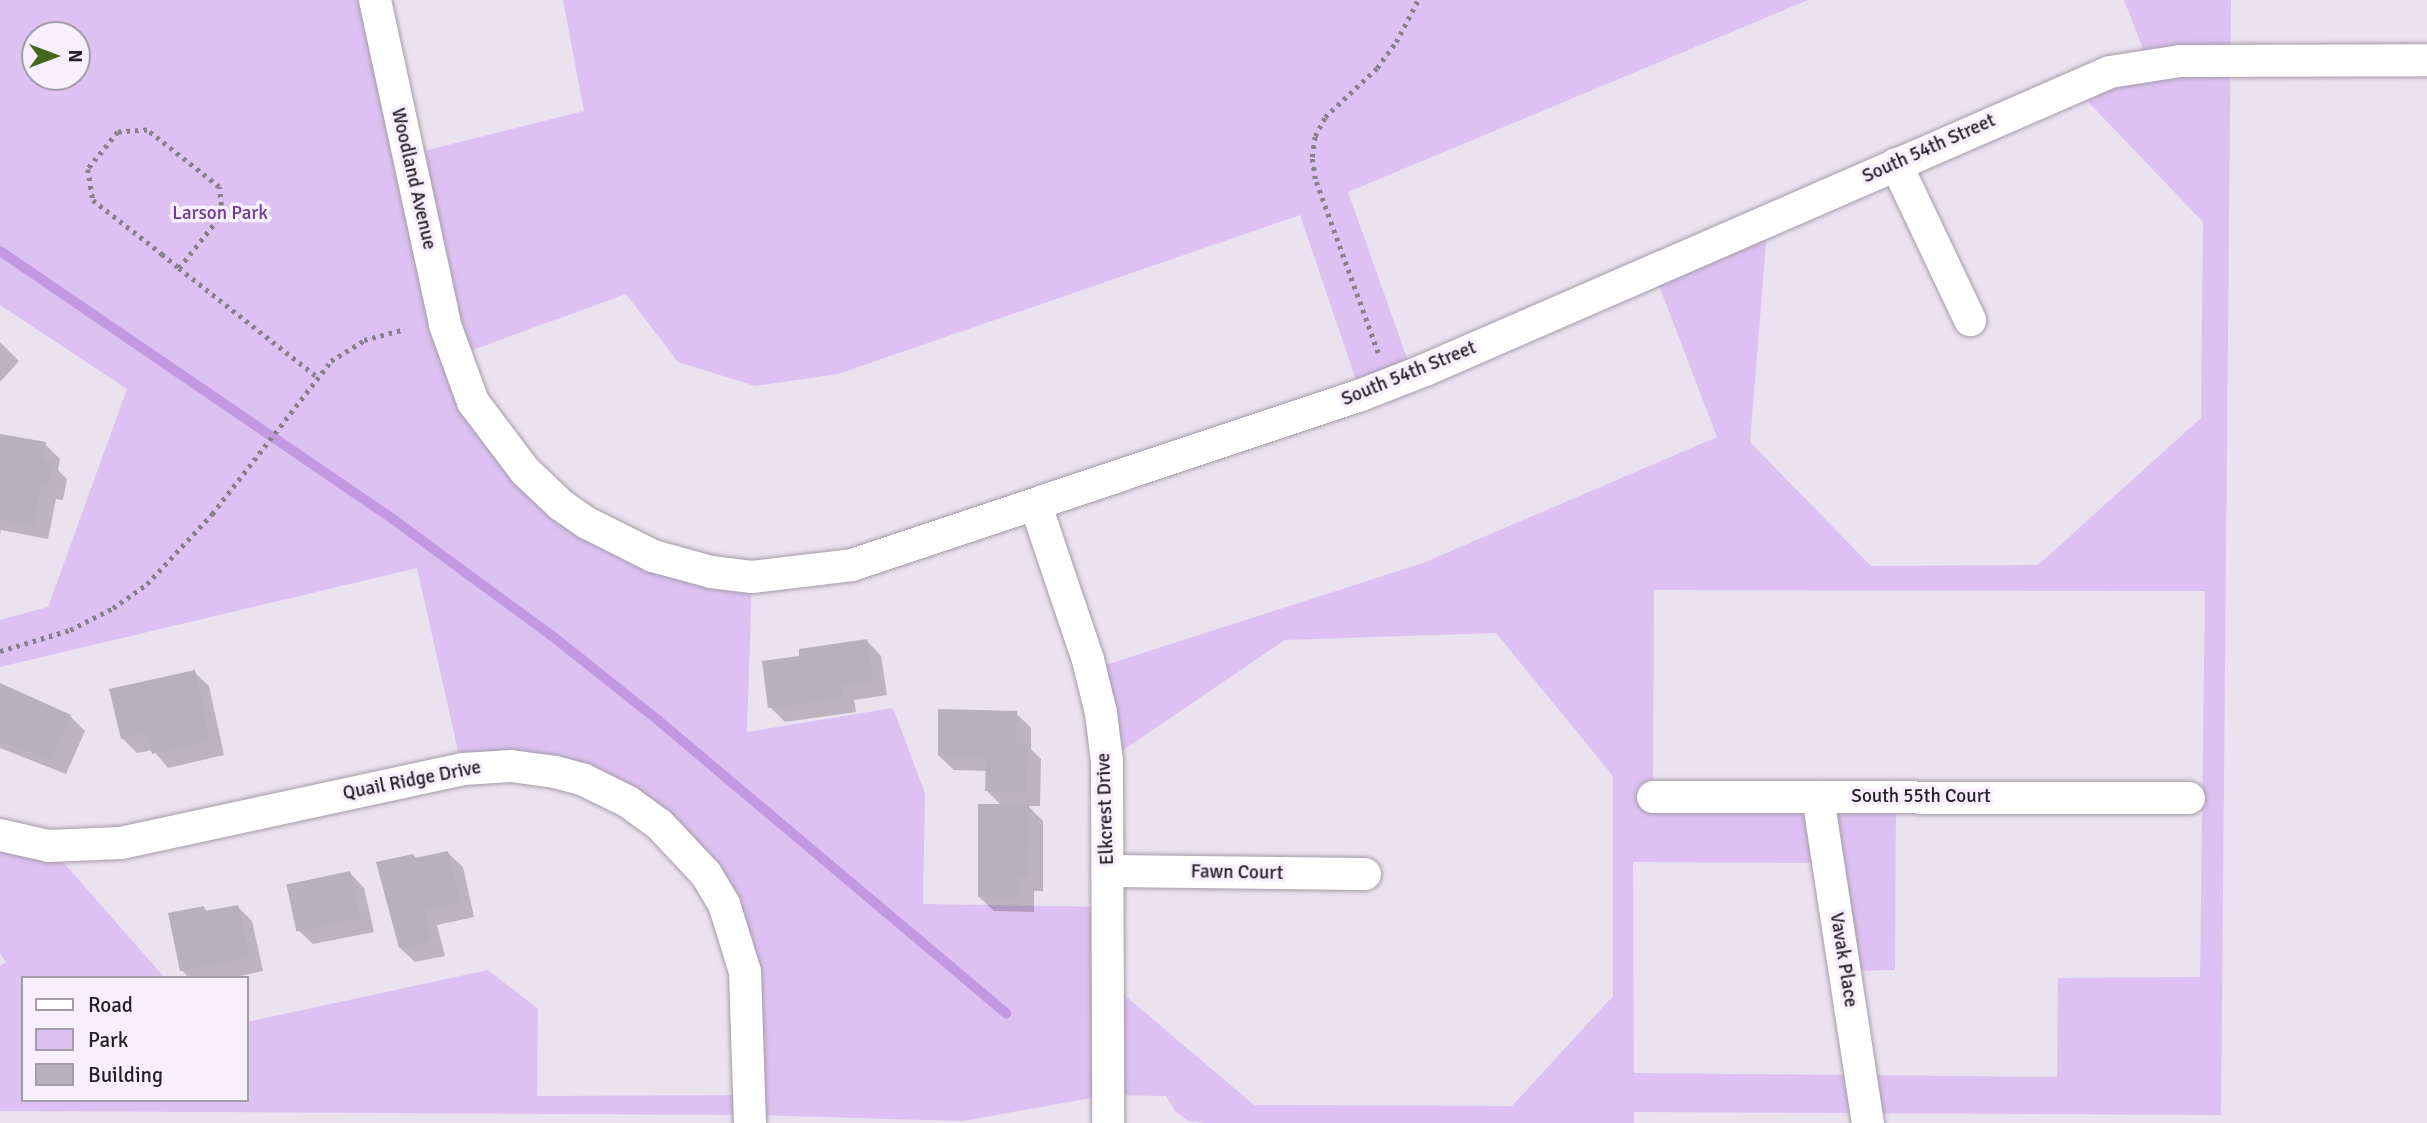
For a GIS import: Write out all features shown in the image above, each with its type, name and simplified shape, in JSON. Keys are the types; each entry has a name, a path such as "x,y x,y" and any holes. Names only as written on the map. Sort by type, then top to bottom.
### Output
{"street":[{"name":"Woodland Avenue","path":"375,0 445,326 456,356"},
{"name":"South 54th Street","path":"456,356 473,402 504,445 544,490 609,537 639,551 689,567 752,577 817,572 852,565 1036,506 1390,384 2073,86 2135,66 2180,61 2427,60"},
{"path":"1896,164 1970,320"},
{"name":"Elkcrest Drive","path":"1036,506 1088,660 1101,713 1107,761 1108,1123"},
{"name":"Quail Ridge Drive","path":"0,835 49,846 121,843 445,771 473,768 540,769 584,780 627,801 659,824 699,866 724,904 745,972 750,1123"},
{"name":"South 55th Court","path":"1653,797 2189,798"},
{"name":"Vavak Place","path":"1818,797 1868,1123"},
{"name":"Fawn Court","path":"1108,872 1365,874"}],"path":[{"path":"1390,384 1315,179 1312,157 1314,136 1325,117 1377,68 1396,43 1418,0"},
{"path":"179,268 222,214 219,187 147,131 118,132 88,169 93,200 179,268 319,378"},
{"path":"0,651 70,629 130,597 168,564 253,465 331,361 352,346 405,329"}],"green space":[{"name":"Larson Park","path":"0,0 375,0 408,155 584,111 563,0 1808,0 1348,192 1413,375 1361,395 1300,215 838,374 755,386 678,362 626,294 456,356 561,505 752,577 747,732 893,708 925,793 923,904 1109,907 1109,982 1254,1105 1512,1106 1613,996 1613,776 1496,633 1285,640 1107,761 1090,670 1423,563 1717,437 1653,270 1768,220 1750,442 1871,566 2038,565 2201,418 2203,222 2073,86 2149,64 2124,0 2231,0 2221,1115 1634,1112 1634,1123 1206,1123 1188,1121 1175,1111 1166,1096 1108,1095 962,1121 749,1115 0,1111 0,966 6,962 0,954 0,835 49,846 163,976 21,976 21,1102 248,1102 248,1022 488,970 538,1009 537,1096 749,1095 734,931 627,801 462,769 417,568 0,667 0,620 48,607 127,389 0,305","holes":["1654,590 2205,591 2200,977 2058,978 2057,1077 1634,1073 1633,862 1827,863 1845,971 1895,970 1896,797 1653,797"]}],"building":[{"path":"0,434 46,442 43,460 53,462 48,487 41,485 34,525 0,519"},
{"path":"867,639 873,681 841,685 842,698 768,708 762,661 799,656 799,649"},
{"path":"195,670 210,741 152,754 147,733 121,739 109,689"},
{"path":"0,683 71,715 51,760 0,742"},
{"path":"938,709 1017,711 1016,743 1027,743 1026,792 985,791 986,758 938,756"},
{"path":"978,804 1029,804 1028,877 1020,877 1020,898 978,897"},
{"path":"448,851 460,902 424,910 431,941 399,948 376,862 413,854 415,858"},
{"path":"350,871 360,918 296,931 286,885"},
{"path":"238,905 249,957 180,971 168,913 204,906 205,911"}],"waterway":[{"path":"0,251 386,514 551,635 659,721 1006,1013"}]}
